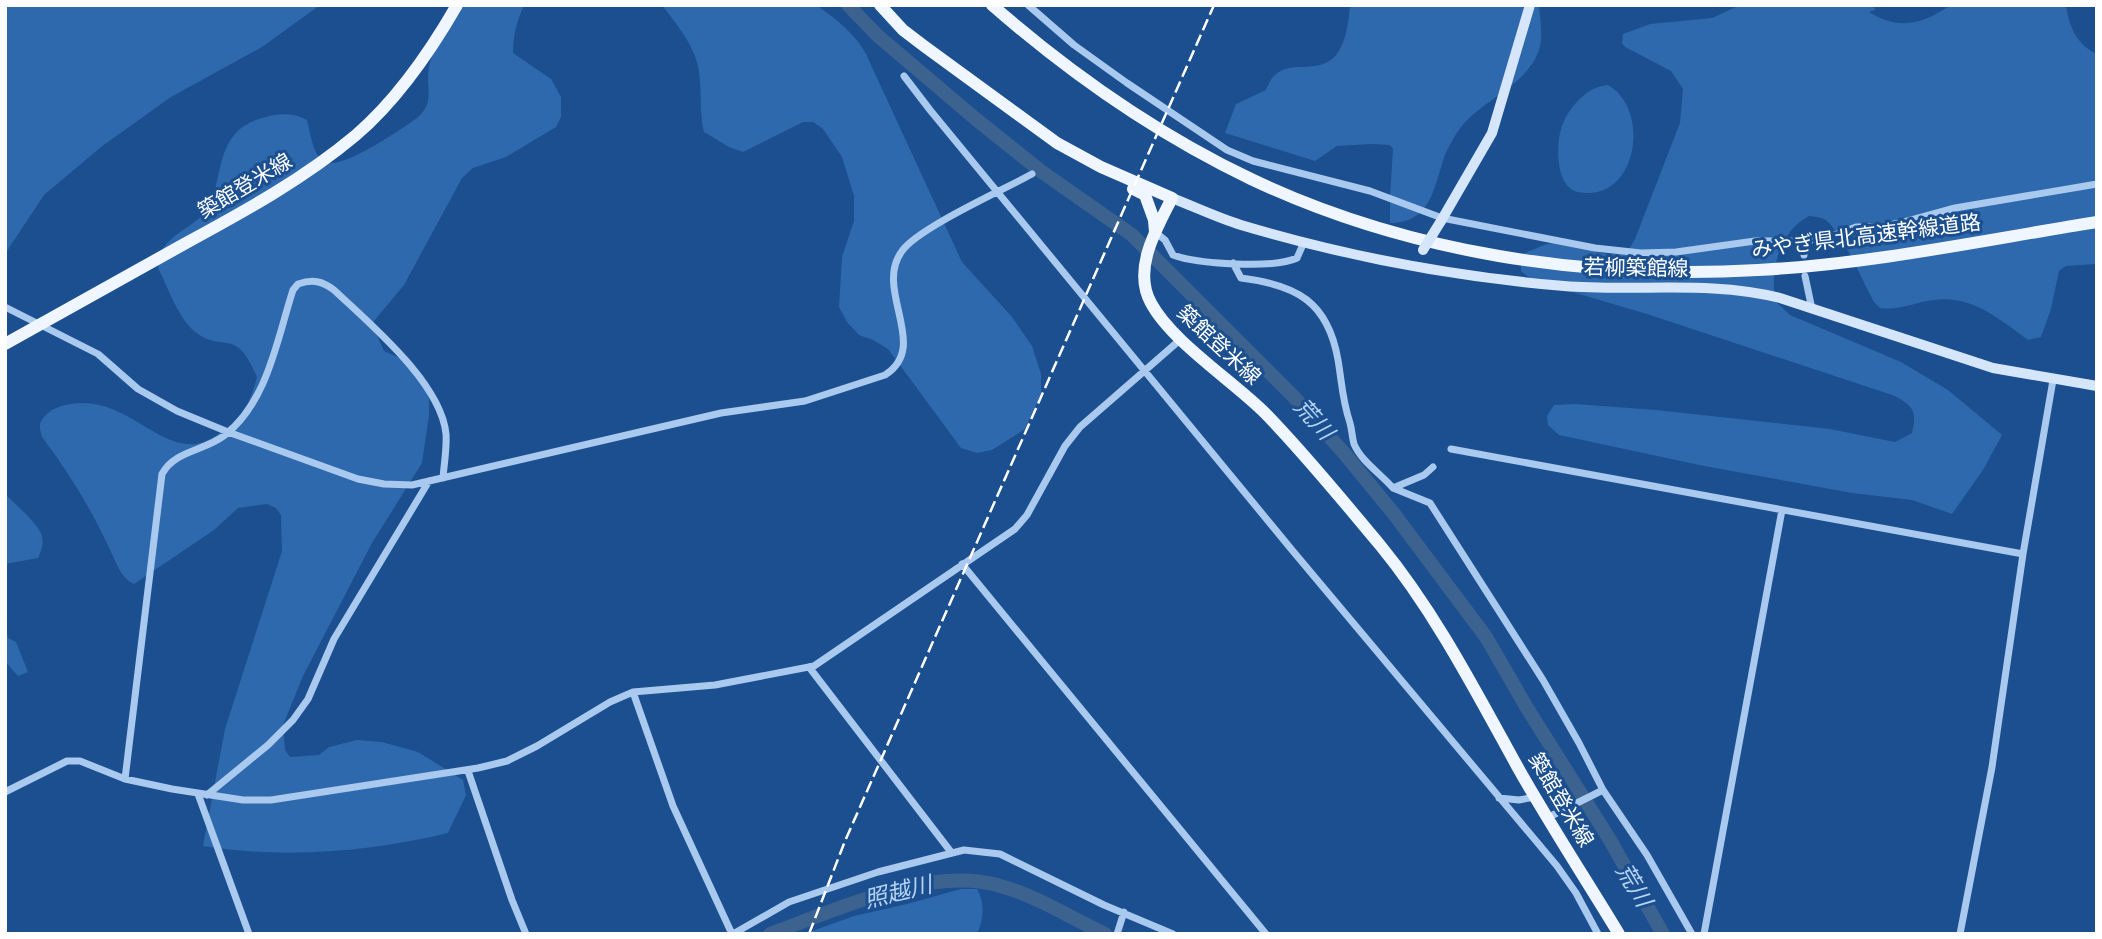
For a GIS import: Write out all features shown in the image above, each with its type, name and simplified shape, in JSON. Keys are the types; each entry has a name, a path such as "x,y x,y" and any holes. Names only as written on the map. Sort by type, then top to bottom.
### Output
{"main road":[{"name":"築館登米線","path":"5,344 253,207 326,159 358,133 389,102 416,68 457,5"},
{"path":"880,5 903,30 924,47 1057,143 1101,167 1172,198"},
{"name":"みやぎ県北高速幹線道路","path":"992,5 1108,97 1198,152 1253,180 1339,215 1459,248 1609,270 1757,270 1896,255 2097,222"},
{"path":"1415,265 1492,133 1530,5"},
{"path":"1101,167 1119,181 1145,195 1154,220 1154,235"},
{"name":"築館登米線","path":"1172,198 1154,235 1145,272 1149,300 1158,315 1265,413 1404,576 1457,659 1546,818 1619,934"},
{"name":"若柳築館線","path":"1172,198 1238,224 1304,243 1520,282 1623,288 1748,290 1993,368 2097,386"}],"street":[{"path":"1028,5 1074,45 1127,83 1227,149 1253,161 1370,191 1441,219 1548,240 1641,253 1676,252 1755,242 1803,241 1829,237 1856,228 1892,224 1955,208 2097,184"},
{"path":"904,76 1556,866 1576,893 1598,934"},
{"path":"5,307 98,354 138,389 158,402 228,432 358,480 398,485 429,481 721,413 805,401 885,375 895,369 904,348 892,275 898,256 913,239 1032,174"},
{"path":"1154,235 1165,240 1173,255 1191,260 1233,263 1278,265 1293,261 1304,243"},
{"path":"1803,241 1804,255"},
{"path":"1233,263 1241,278 1276,285 1304,298 1320,311 1332,337 1345,410 1357,450 1393,488 1430,503 1543,680 1579,743 1600,791 1647,855 1692,934"},
{"path":"1805,276 1812,309"},
{"path":"125,779 162,474 172,460 219,439 248,411 261,390 293,290 298,284 308,281 323,282 334,289 392,347 427,387 446,434 443,478"},
{"path":"5,792 67,761 80,761 125,779 243,800 271,800 468,771 507,761 610,702 633,692 715,685 809,667 1015,529 1027,515 1065,446 1080,427 1181,338"},
{"path":"1960,934 1992,767 2023,554 2053,380"},
{"path":"1451,449 2023,554"},
{"path":"1393,488 1424,475 1433,467"},
{"path":"203,794 268,745 309,699 334,639 429,481"},
{"path":"1704,934 1782,510"},
{"path":"962,564 1266,934"},
{"path":"809,667 951,852"},
{"path":"633,692 673,806 733,934 789,902 866,876 951,852 970,850 1000,854 1104,905 1173,934"},
{"path":"468,771 526,934"},
{"path":"1546,818 1600,791"},
{"path":"203,794 249,934"},
{"path":"1499,798 1519,800 1535,797"},
{"path":"1117,934 1124,912"}],"shaded area":[{"path":"5,5 320,5 262,47 171,97 101,147 44,195 5,254"},
{"path":"464,5 524,5 516,28 513,53 551,79 561,97 561,117 556,127 506,157 473,168 462,178 404,285 374,321 374,329 384,351 407,361 424,376 429,415 422,463 372,543 303,676 283,725 285,750 290,757 319,755 329,747 357,740 382,742 418,752 463,780 466,795 448,833 418,840 357,849 295,853 203,846 225,729 282,551 281,515 276,508 267,504 238,508 214,530 134,584 120,571 97,523 42,437 41,422 49,412 58,407 90,403 107,407 167,439 182,443 204,442 231,425 242,413 257,377 249,361 235,345 204,338 188,325 158,268 163,249 174,236 208,209 228,143 242,127 253,121 282,114 307,120 317,154 323,161 331,163 356,156 417,118 428,100 428,75 434,51"},
{"path":"662,5 816,5 841,24 862,47 962,262 1012,317 1032,346 1041,374 1041,394 1025,429 992,450 977,453 961,448 888,349 859,335 847,322 839,307 842,257 854,221 854,196 842,157 823,129 813,122 803,122 743,152 704,132 697,63 685,37"},
{"path":"1350,5 1539,5 1541,41 1532,65 1461,127 1445,155 1429,201 1415,217 1404,221 1390,223 1393,149 1390,145 1337,146 1315,161 1225,133 1236,104 1266,90 1275,75 1286,69 1325,63 1337,54 1345,36"},
{"path":"1740,5 1874,5 1875,10 1869,12 1877,17 1910,23 1955,5 2066,5 2075,34 2084,46 2097,54 2097,264 2066,266 2059,271 2051,309 2041,337 2028,340 1984,310 1961,301 1934,300 1880,308 1874,302 1842,240 1829,223 1820,218 1809,216 1790,232 1775,265 1776,302 1790,315 1901,362 1948,390 2002,435 1983,470 1952,514 1912,500 1852,493 1704,466 1559,435 1548,425 1547,416 1554,405 1575,404 1830,429 1895,442 1912,433 1912,410 1895,396 1647,314 1532,280 1521,271 1521,255 1548,244 1571,244 1606,254 1617,254 1628,251 1635,239 1680,123 1683,89 1671,71 1625,47 1622,43 1623,34 1650,24 1712,18"},
{"path":"1608,85 1622,97 1630,114 1632,152 1625,170 1614,184 1598,192 1578,192 1564,181 1561,172 1558,150 1561,129 1576,102 1594,89"},
{"path":"5,494 40,531 43,542 38,558 5,564"},
{"path":"5,627 8,638 16,642 28,672 18,676 5,661"},
{"path":"961,889 977,889 980,894 983,911 977,934 804,934 854,916"}],"waterway":[{"name":"荒川","path":"848,5 878,36 977,120 1042,172 1132,235 1293,396 1344,453 1394,514 1486,637 1610,840 1663,934"},
{"name":"照越川","path":"770,934 852,903 912,886 941,881 997,885 1025,894 1105,934"}],"railway":[{"path":"809,934 845,841 1214,5"}]}
